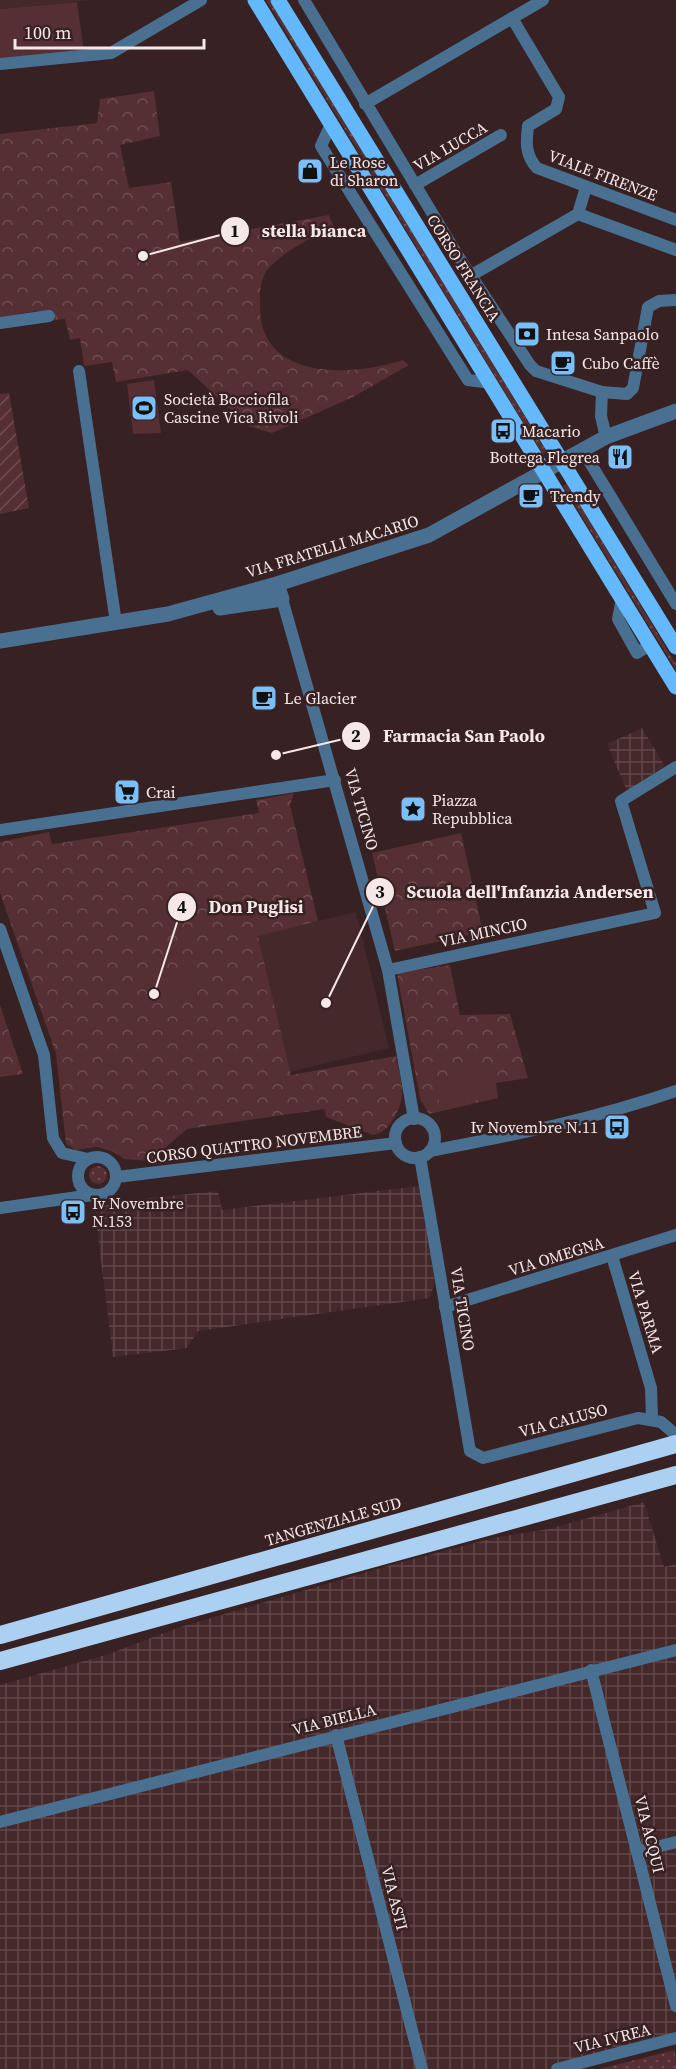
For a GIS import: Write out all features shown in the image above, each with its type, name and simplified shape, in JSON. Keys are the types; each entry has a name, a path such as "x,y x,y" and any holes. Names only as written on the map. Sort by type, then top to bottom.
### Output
{"highway":[{"name":"TANGENZIALE SUD","path":"0,1635 676,1444"},
{"path":"0,1661 667,1480 676,1475"}],"main road":[{"path":"255,0 676,687"},
{"name":"CORSO FRANCIA","path":"278,0 676,647"}],"street":[{"path":"0,64 111,53 201,0"},
{"name":"CORSO FRANCIA","path":"304,0 470,276 530,365 536,371 602,392"},
{"path":"365,104 543,0"},
{"name":"VIALE FIRENZE","path":"512,18 560,97 556,109 528,126 527,152 537,168 676,220"},
{"name":"VIA LUCCA","path":"415,185 501,135"},
{"path":"470,276 578,214 586,187"},
{"path":"578,214 676,250"},
{"path":"606,437 601,416 602,392 622,396 632,391 648,308 660,301 676,300"},
{"path":"0,323 49,316"},
{"path":"79,372 116,623"},
{"name":"VIA FRATELLI MACARIO","path":"0,641 168,614 279,591 429,535 606,437 676,411"},
{"path":"583,451 676,604"},
{"name":"VIA TICINO","path":"279,591 388,969 414,1119"},
{"name":"VIA MINCIO","path":"388,969 655,913 621,801 676,767"},
{"path":"0,830 335,780"},
{"path":"0,929 44,1055 53,1138 62,1153 88,1160 105,1158 114,1166 117,1177 109,1192 0,1208"},
{"path":"425,1154 434,1139 431,1127 414,1119 399,1126 396,1143 402,1154 425,1154 556,1127 618,1111 676,1091"},
{"name":"CORSO QUATTRO NOVEMBRE","path":"117,1177 396,1143"},
{"name":"VIA TICINO","path":"425,1154 444,1307 466,1443 470,1451 483,1458"},
{"path":"88,1160 79,1170 79,1183 92,1195"},
{"path":"52,1202 79,1183"},
{"name":"VIA OMEGNA","path":"444,1307 676,1235"},
{"name":"VIA PARMA","path":"612,1256 651,1388 652,1418"},
{"path":"652,1418 661,1422 676,1435"},
{"name":"VIA CALUSO","path":"483,1458 624,1421 652,1418"},
{"name":"VIA BIELLA","path":"0,1822 676,1650"},
{"name":"VIA ACQUI","path":"591,1670 676,2006"},
{"name":"VIA ASTI","path":"336,1735 422,2069"},
{"path":"638,1852 676,1842"},
{"name":"VIA IVREA","path":"557,2069 676,2038"}],"shaded area":[{"path":"0,0 93,0 0,9"},
{"path":"642,728 665,766 627,791 607,744"},
{"path":"356,912 389,1048 290,1072 258,935"},
{"path":"419,1186 435,1281 430,1298 198,1331 187,1348 113,1357 95,1212 112,1202 218,1191 222,1210"},
{"path":"644,1502 664,1567 676,1564 676,2043 579,2069 0,2069 0,1685 109,1654 177,1628 391,1565 493,1538 549,1529"}],"green space":[{"path":"266,0 270,0 546,451 543,455"},
{"path":"77,2 84,52 0,60 0,9"},
{"path":"154,91 160,136 120,145 129,188 171,182 180,242 329,215 334,228 290,250 268,269 263,278 260,309 265,333 276,350 293,361 314,368 360,369 403,360 409,365 353,397 272,433 248,426 188,370 116,382 112,362 84,366 80,338 70,340 65,319 39,322 37,311 0,317 0,134 97,123 100,99"},
{"name":"Società Bocciofila Cascine Vica Rivoli","path":"154,380 161,433 133,434 127,384"},
{"path":"9,393 29,508 0,514 0,394"},
{"path":"567,484 676,664 676,670 563,486"},
{"path":"294,793 290,805 318,921 258,936 291,1075 396,1056 402,1097 392,1121 384,1130 373,1135 326,1117 325,1109 187,1129 150,1161 124,1159 114,1152 97,1147 76,1150 66,1144 56,1054 0,893 0,842 49,832 52,844 259,813 256,800"},
{"path":"461,833 483,932 395,951 372,853"},
{"path":"450,965 460,1015 510,1014 528,1078 496,1083 498,1098 429,1114 420,1099 397,973"},
{"path":"194,972 197,998 153,1003 150,977"},
{"path":"0,1005 23,1074 0,1077"},
{"path":"489,1066 497,1095 441,1109 434,1080"},
{"path":"94,1166 102,1166 107,1171 105,1182 94,1184 89,1179 89,1171"},
{"path":"675,2050 676,2069 599,2069"}],"place":[{"name":"Le Rose di Sharon","path":"310,171"},
{"name":"stella bianca","path":"143,256"},
{"name":"Intesa Sanpaolo","path":"527,334"},
{"name":"Cubo Caffè","path":"563,363"},
{"name":"Società Bocciofila Cascine Vica Rivoli","path":"144,408"},
{"name":"Macario","path":"503,431"},
{"name":"Bottega Flegrea","path":"620,457"},
{"name":"Trendy","path":"531,496"},
{"name":"Le Glacier","path":"264,698"},
{"name":"Farmacia San Paolo","path":"276,755"},
{"name":"Crai","path":"127,792"},
{"name":"Piazza Repubblica","path":"413,809"},
{"name":"Don Puglisi","path":"154,994"},
{"name":"Scuola dell'Infanzia Andersen","path":"326,1003"},
{"name":"Iv Novembre N.11","path":"617,1127"},
{"name":"Iv Novembre N.153","path":"73,1212"}]}
